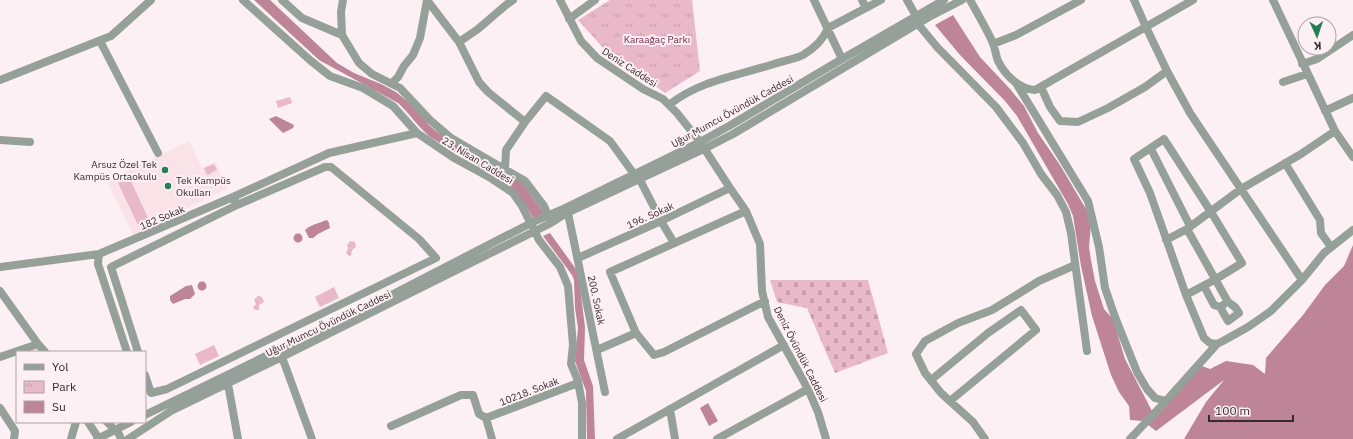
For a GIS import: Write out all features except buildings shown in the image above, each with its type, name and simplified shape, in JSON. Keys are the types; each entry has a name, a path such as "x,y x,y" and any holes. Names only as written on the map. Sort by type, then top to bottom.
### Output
{"street":[{"path":"0,80 111,36 151,0"},
{"name":"23. Nisan Caddesi","path":"243,0 311,61 330,76 363,88 393,106 417,133 454,158 489,177 513,193 534,226 539,240 560,267 568,286 573,345 571,364 578,383 582,403 582,439"},
{"path":"282,0 302,18 342,35"},
{"path":"343,0 341,12 342,35 359,63 372,74 400,88 430,120 451,138 525,181 538,197 547,220 534,226"},
{"path":"392,83 414,55 420,38 427,0"},
{"path":"427,0 459,42 479,82 488,92 525,122"},
{"path":"459,42 478,29 504,2 513,0"},
{"name":"Deniz Caddesi","path":"560,0 581,41 597,58 643,89 663,99 702,146"},
{"path":"569,19 595,0"},
{"path":"814,0 842,58"},
{"path":"862,0 866,8"},
{"path":"669,105 679,96 701,86 802,55 824,37 828,28 881,0"},
{"path":"907,0 917,20 937,47 996,107 1023,143 1041,174 1057,195 1066,212 1071,233 1087,351"},
{"name":"Uğur Mumcu Övündük Caddesi","path":"547,220 561,210 740,130 927,14 947,3 962,0"},
{"path":"970,0 993,44 998,60 1004,71 1016,83 1088,201 1099,247 1105,288 1115,317 1137,372 1155,398 1166,401"},
{"path":"993,44 1016,35 1081,0"},
{"path":"1134,0 1167,71 1190,113 1302,280"},
{"path":"1016,83 1029,90 1035,90 1193,0"},
{"path":"1273,0 1335,131 1349,144 1353,157"},
{"name":"Uğur Mumcu Övündük Caddesi","path":"702,146 842,58 917,20"},
{"path":"1302,64 1317,59 1353,35"},
{"path":"100,41 158,153"},
{"path":"1041,87 1050,107 1060,121 1078,122 1108,108 1167,71"},
{"path":"1283,82 1307,74"},
{"path":"505,169 506,150 525,122 546,96 610,141 637,177 674,243"},
{"path":"1325,111 1353,98"},
{"path":"1166,240 1189,227 1241,189 1335,131"},
{"name":"182 Sokak","path":"0,267 99,254 233,197 329,153 417,133"},
{"path":"0,140 30,142"},
{"path":"1186,295 1242,263 1164,140 1134,159 1150,193 1186,295 1204,338 1210,343 1217,344"},
{"name":"Deniz Övündük Caddesi","path":"702,146 746,210 760,244 762,291 768,317 808,389 818,412 826,439"},
{"path":"1151,149 1216,279 1224,305 1214,305 1204,286"},
{"path":"1285,163 1320,220 1321,233 1331,247"},
{"path":"138,351 111,268 237,205 325,168 331,167 419,238 436,258 167,389 151,393 146,377"},
{"name":"Uğur Mumcu Övündük Caddesi","path":"547,220 568,213 637,177"},
{"name":"196. Sokak","path":"578,258 730,188"},
{"path":"233,197 237,205"},
{"name":"200. Sokak","path":"636,332 610,272 746,210"},
{"name":"200. Sokak","path":"568,213 605,392"},
{"name":"Uğur Mumcu Övündük Caddesi","path":"128,439 171,411 282,357 534,226"},
{"name":"Uğur Mumcu Övündük Caddesi","path":"146,415 534,226"},
{"path":"1130,439 1217,344 1248,327 1271,311 1302,280 1324,253 1353,230"},
{"path":"99,254 98,264 128,351"},
{"path":"985,439 973,422 950,401 925,373 916,354 925,341 958,323 992,310 1039,281 1075,265"},
{"path":"0,291 44,351"},
{"path":"597,350 636,332 654,355 664,352 765,302"},
{"path":"931,380 988,333 1021,310 1036,330 950,401"},
{"path":"18,351 38,344"},
{"path":"617,439 784,345"},
{"path":"0,357 16,352"},
{"path":"282,357 312,439"},
{"name":"10218. Sokak","path":"486,418 578,383"},
{"path":"228,384 238,439"},
{"path":"717,439 808,389"},
{"path":"391,426 461,395 473,395 479,414 486,418 492,439"},
{"path":"0,408 15,431 14,439"},
{"path":"670,409 676,439"},
{"path":"71,439 76,423"},
{"path":"89,423 98,439 129,423"},
{"path":"108,423 119,434 120,439"},
{"path":"114,430 118,423"}],"shaded area":[{"name":"Tek Kampüs Okulları","path":"189,141 202,168 215,162 228,188 133,235 107,181"}],"green space":[{"name":"Karaağaç Parkı","path":"610,0 692,0 700,71 665,93 605,50 578,20"},
{"path":"290,97 292,103 278,108 276,101"},
{"path":"214,164 217,170 207,175 204,168"},
{"path":"129,177 149,220 138,225 118,183"},
{"path":"350,241 355,242 356,247 352,250 351,255 349,256 346,253 348,249 347,245"},
{"path":"770,280 868,280 888,353 835,373 807,308 777,302"},
{"path":"334,287 339,298 320,307 315,297"},
{"path":"258,296 262,297 264,302 259,305 259,310 256,310 253,308 256,304 254,300"},
{"path":"214,345 219,356 200,365 195,354"}],"water":[{"path":"254,0 270,0 337,63 354,73 396,92 413,106 436,131 522,183 544,213 533,218 522,199 507,183 430,137 398,103 319,60"},
{"path":"953,15 980,57 1024,106 1038,133 1060,165 1086,209 1091,224 1089,247 1091,260 1095,281 1102,303 1104,309 1113,319 1125,359 1152,411 1202,366 1210,369 1226,361 1253,365 1265,374 1266,358 1303,315 1325,285 1344,266 1353,245 1353,439 1184,439 1206,402 1224,380 1156,431 1143,421 1130,420 1129,406 1119,392 1111,375 1092,316 1081,266 1073,216 1068,204 1017,116 1005,101 960,55 935,25"},
{"path":"276,116 294,125 293,128 283,133 269,119"},
{"path":"327,220 330,228 313,238 309,238 305,230 307,228"},
{"path":"298,233 303,238 298,243 293,238"},
{"path":"550,233 578,272 585,327 584,360 593,386 595,439 587,439 586,391 575,361 578,328 575,308 574,280 572,275 543,236"},
{"path":"202,281 207,286 202,291 197,286"},
{"path":"192,285 195,294 190,299 185,299 173,304 170,300 170,296 186,286"},
{"path":"708,403 718,421 709,426 700,408"}],"place":[{"name":"Arsuz Özel Tek Kampüs Ortaokulu","path":"165,170"},
{"name":"Tek Kampüs Okulları","path":"168,186"}]}
